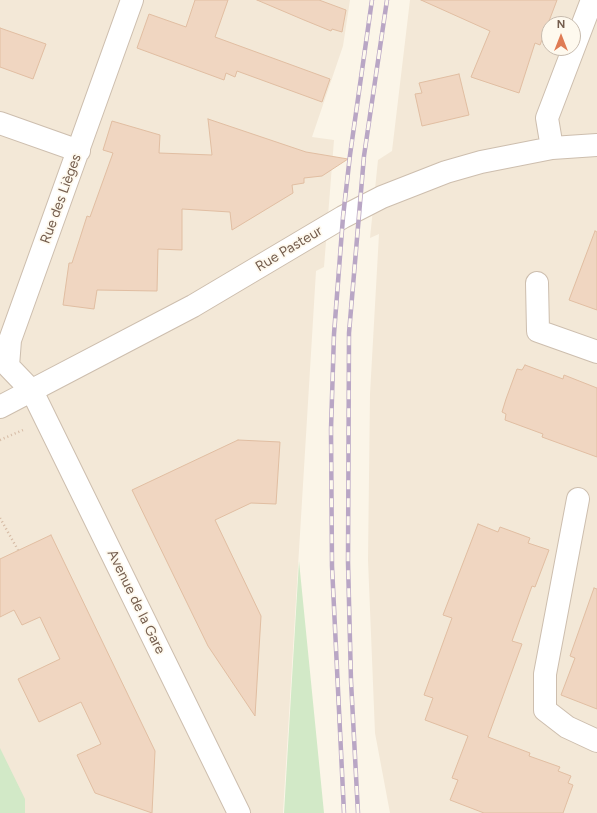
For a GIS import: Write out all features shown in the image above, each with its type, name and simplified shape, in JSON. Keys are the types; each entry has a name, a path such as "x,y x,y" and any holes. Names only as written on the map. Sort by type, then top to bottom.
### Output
{"street":[{"name":"Rue des Lièges","path":"32,391 8,366 10,340 132,0"},
{"path":"552,148 547,118 592,0"},
{"path":"0,123 78,151"},
{"name":"Rue Pasteur","path":"0,407 193,306 342,217 382,197 446,172 481,162 552,148 597,145"},
{"path":"537,283 538,331 597,352"},
{"name":"Avenue de la Gare","path":"32,391 239,813"},
{"path":"578,498 545,674 545,710 567,727 597,741"}],"path":[{"path":"0,518 18,550"}],"shaded area":[{"path":"0,0 350,0 343,46 312,137 334,140 324,267 316,271 283,813 0,813"},
{"path":"410,0 597,0 597,813 390,813 375,733 368,560 370,394 379,234 370,238 378,160 392,151"}],"green space":[{"path":"299,561 324,813 284,813"},
{"path":"0,748 25,799 25,813 0,813"}],"building":[{"path":"195,0 228,0 215,37 330,79 322,102 237,71 235,77 226,73 224,80 137,48 149,14 186,27"},
{"path":"257,0 319,0 346,10 342,32 332,29 331,31"},
{"path":"421,0 557,0 551,16 541,16 541,42 540,45 535,43 519,93 471,77 490,31"},
{"path":"0,28 46,44 33,79 0,67"},
{"path":"459,74 469,115 422,126 415,94 422,93 419,83"},
{"path":"208,119 306,152 348,159 322,176 304,178 304,183 292,185 293,193 232,230 230,212 182,209 182,250 158,249 157,291 97,290 94,309 63,305 69,263 72,263 87,216 90,217 113,153 103,150 112,121 160,135 159,153 212,155"},
{"path":"595,231 597,232 597,310 569,300"},
{"path":"525,365 563,379 564,375 597,388 597,457 542,437 543,434 505,420 506,414 502,412 506,399 517,369 522,370"},
{"path":"238,440 280,442 276,504 251,503 215,520 261,616 255,716 208,646 132,490"},
{"path":"478,524 498,532 500,527 530,538 528,543 549,550 535,587 532,586 512,641 522,644 488,737 530,753 529,756 560,767 558,771 571,776 568,783 573,785 563,813 484,813 450,800 458,780 452,778 468,736 425,720 433,698 424,695 452,618 443,615"},
{"path":"51,535 155,751 152,813 95,793 77,755 101,744 81,702 39,722 18,679 60,659 40,617 22,625 14,610 0,617 0,559"},
{"path":"594,588 597,589 597,709 561,695 575,658 570,656"}],"railway":[{"path":"344,813 332,566 331,429 334,334 343,217 350,155 372,0"},
{"path":"358,813 351,681 348,562 349,333 364,156 387,0"}]}
